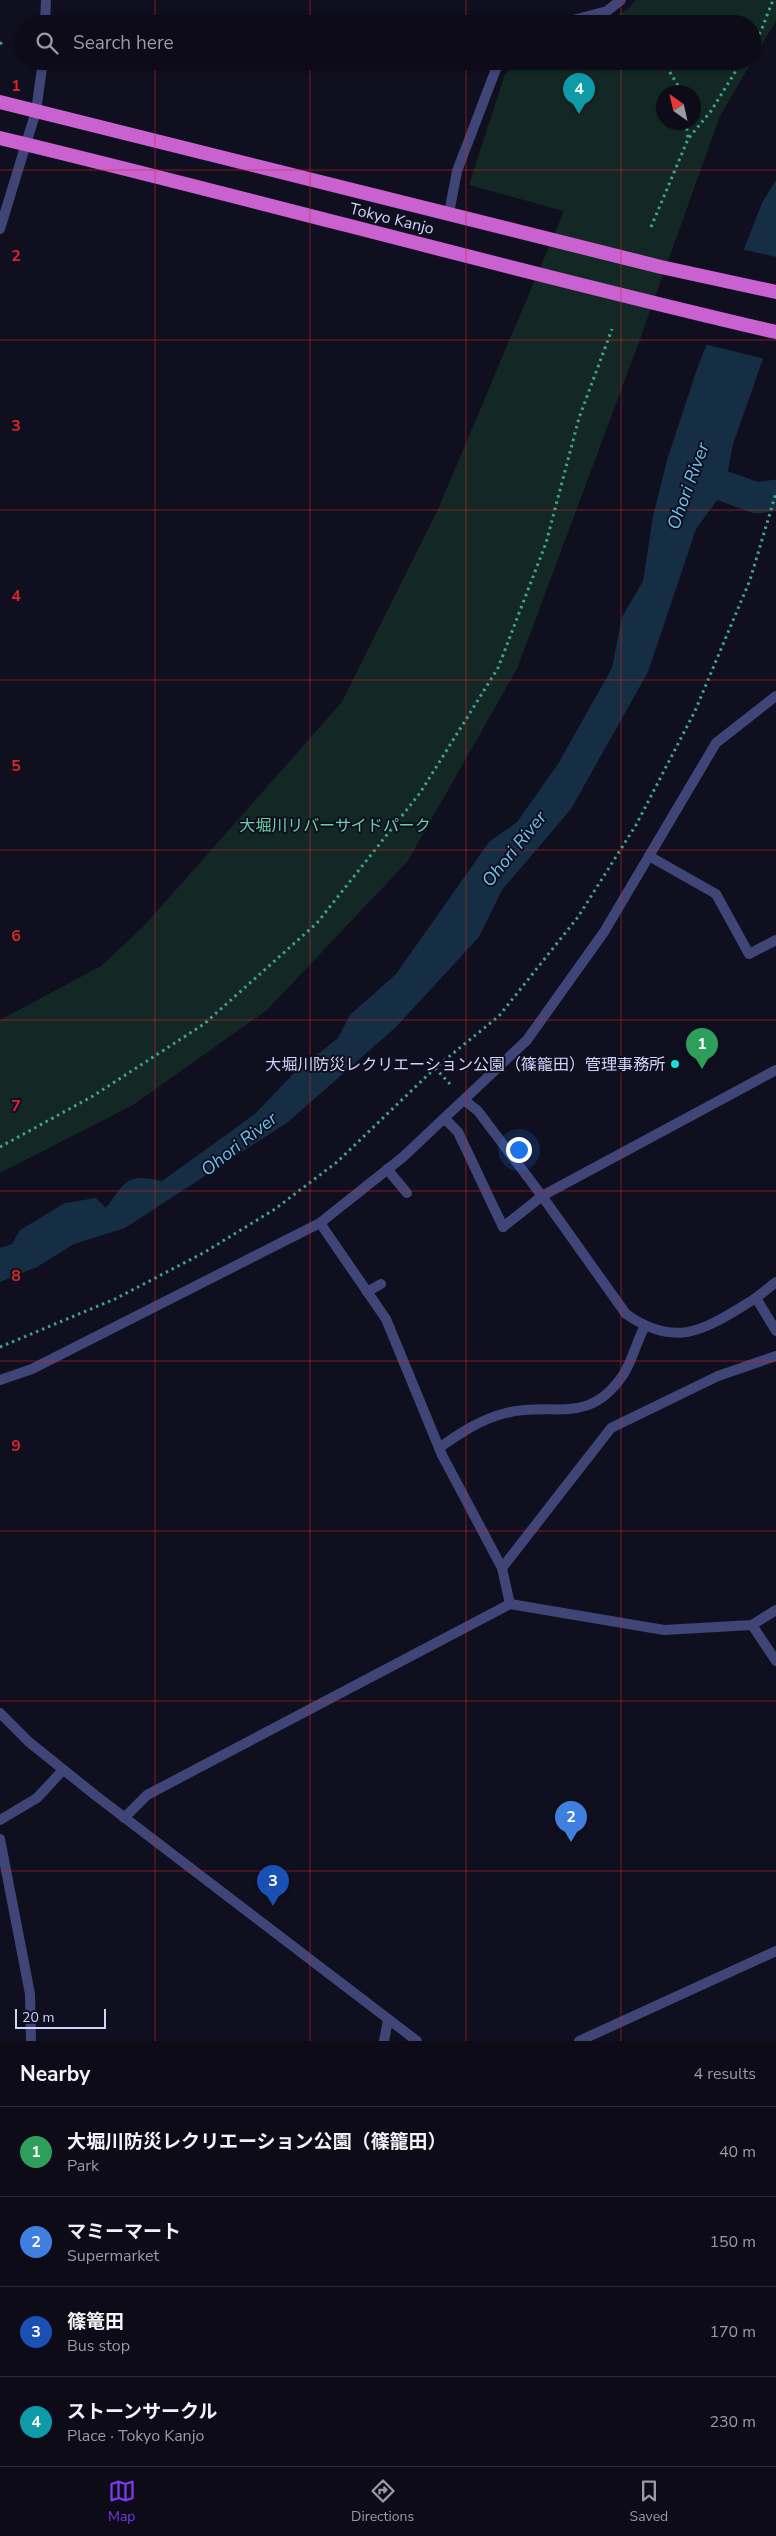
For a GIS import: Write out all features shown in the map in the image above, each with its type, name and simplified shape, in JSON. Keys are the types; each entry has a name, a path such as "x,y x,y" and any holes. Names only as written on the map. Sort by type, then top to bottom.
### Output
{"highway":[{"name":"Tokyo Kanjo","path":"0,102 661,267 776,292"},
{"name":"Tokyo Kanjo","path":"0,138 651,303 776,332"}],"street":[{"path":"45,15 46,0"},
{"path":"593,15 608,11 622,0"},
{"path":"0,228 36,111 42,70"},
{"path":"450,213 457,171 496,70"},
{"path":"0,1380 32,1369 320,1223 387,1170 527,1040 604,932 716,743 776,696"},
{"path":"649,856 716,894 749,954 776,940"},
{"path":"444,1118 458,1132 503,1227 542,1196 776,1070"},
{"path":"464,1100 478,1111 542,1196 626,1314 644,1326 680,1334 710,1326 756,1298 776,1282"},
{"path":"387,1170 407,1192"},
{"path":"320,1223 386,1319 439,1448 502,1568 510,1604"},
{"path":"367,1292 381,1284"},
{"path":"756,1298 776,1331"},
{"path":"439,1448 484,1420 507,1412 532,1410 568,1411 586,1406 606,1393 622,1376 634,1356 638,1338 644,1326"},
{"path":"502,1568 611,1428 718,1376 776,1356"},
{"path":"124,1818 147,1795 510,1604 664,1630 752,1625 776,1610"},
{"path":"752,1625 776,1661"},
{"path":"0,1713 28,1742 124,1818 417,2041"},
{"path":"0,1820 37,1798 63,1770"},
{"path":"0,1839 30,1994 31,2041"},
{"path":"579,2041 776,1951"},
{"path":"384,2041 388,2020"}],"path":[{"path":"761,31 773,0"},
{"path":"0,44 5,40"},
{"path":"669,70 678,85"},
{"path":"651,227 688,139 711,111 736,70"},
{"path":"687,130 688,139"},
{"path":"0,1147 93,1096 204,1024 318,923 420,793 498,668 546,542 579,418 612,329"},
{"path":"0,1347 115,1299 205,1252 275,1209 337,1162 435,1068 499,1016 578,917 636,825 695,711 743,598 776,493"}],"green space":[{"path":"636,0 776,0 776,21 761,46 761,15 617,15 628,9"},
{"name":"大堀川リバーサイドパーク","path":"509,70 747,70 720,116 639,342 517,669 407,862 267,1010 133,1105 0,1173 0,1020 101,966 143,927 342,702 439,507 564,211 469,185 505,74"}],"water":[{"name":"Ohori River","path":"776,180 776,322 733,444 724,491 696,529 648,672 571,809 502,890 479,937 395,1028 288,1122 125,1228 74,1244 37,1267 0,1282 0,1248 12,1244 20,1230 65,1203 96,1198 106,1208 128,1181 141,1178 162,1181 255,1114 294,1073 338,1038 350,1015 396,974 489,842 517,822 558,764 612,668 622,617 643,581 653,516 668,457 697,369 762,203"}],"pier":[{"path":"741,249 776,257 776,329 765,359 704,344"}],"waterway":[{"name":"Ohori River","path":"693,475 757,498 776,495"}],"place":[{"name":"ストーンサークル","path":"579,114"},
{"name":"大堀川防災レクリエーション公園（篠籠田）管理事務所","path":"675,1064"},
{"name":"大堀川防災レクリエーション公園（篠籠田）","path":"702,1069"},
{"name":"マミーマート","path":"571,1842"},
{"name":"篠篭田","path":"273,1906"}]}
